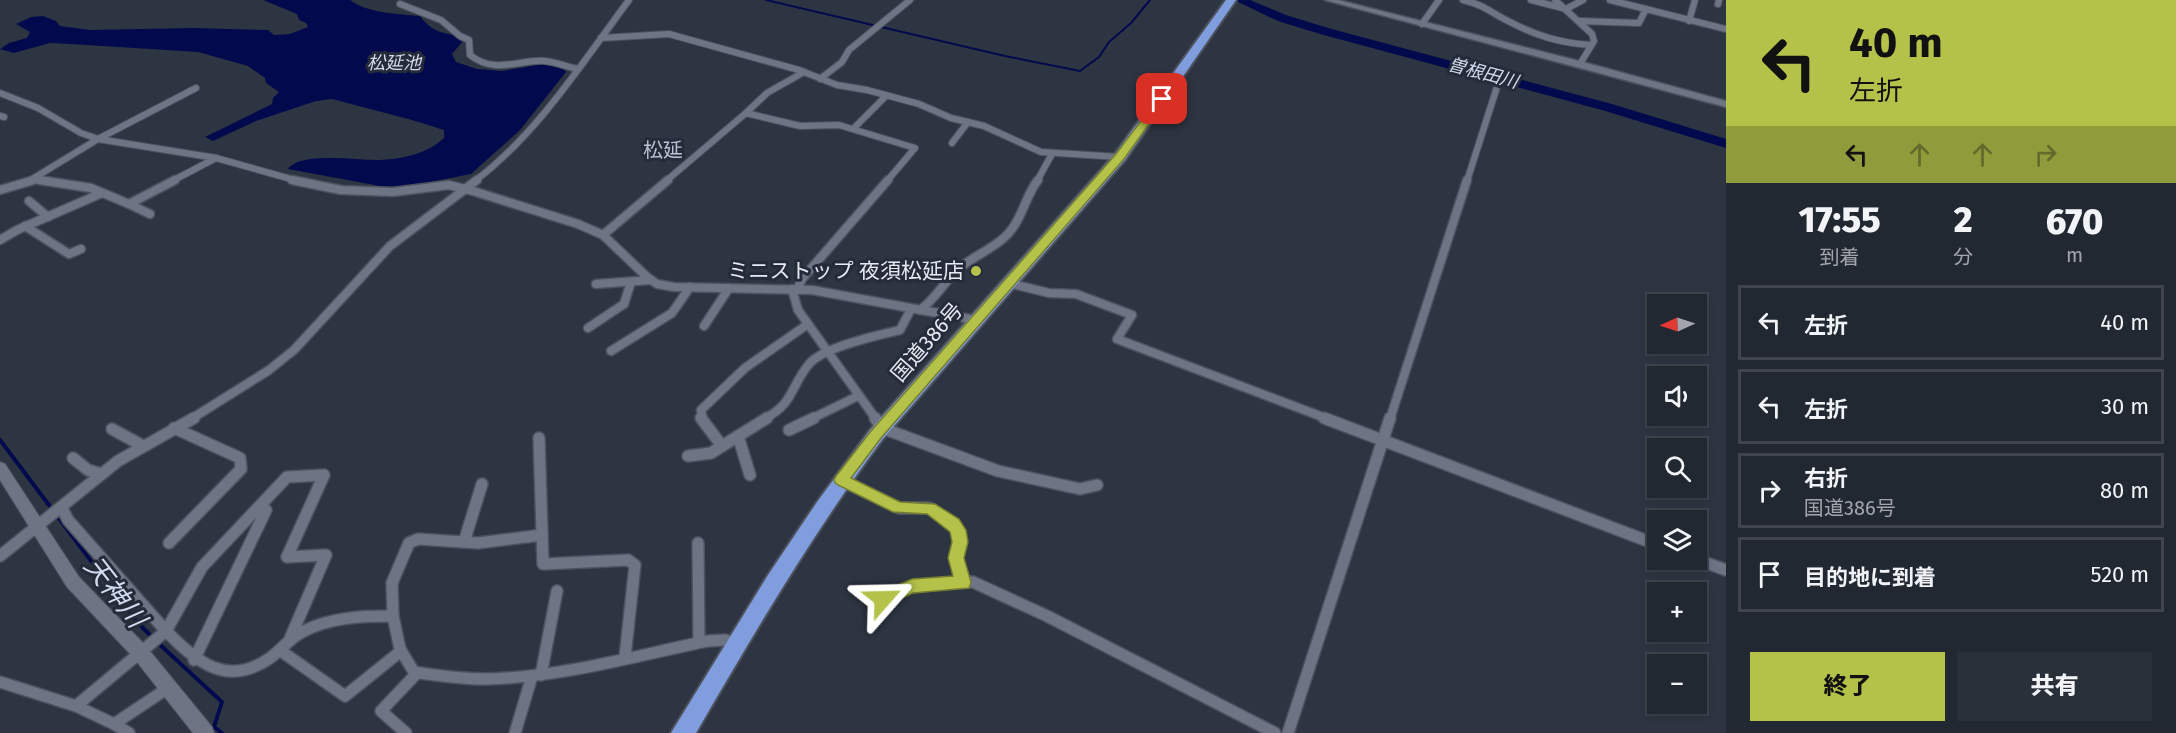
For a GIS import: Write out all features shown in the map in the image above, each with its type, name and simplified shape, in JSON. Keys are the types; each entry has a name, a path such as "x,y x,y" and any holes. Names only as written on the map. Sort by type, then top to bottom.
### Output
{"highway":[{"name":"国道386号","path":"683,733 805,532 841,480 882,428 1120,157 1230,3"}],"main road":[{"path":"0,468 74,582 139,651 205,733"}],"street":[{"path":"0,556 38,528 102,474 143,446 260,376 294,350 390,246 463,190 520,141 578,69 629,0"},
{"path":"820,79 842,62 849,50 910,0"},
{"path":"1329,0 1726,104"},
{"path":"1422,24 1439,0"},
{"path":"1462,0 1483,5 1509,22 1560,43 1591,45"},
{"path":"1531,0 1566,9 1582,0"},
{"path":"1555,0 1592,34 1594,40 1580,64"},
{"path":"1610,0 1649,7 1689,21 1726,29"},
{"path":"1689,21 1695,0"},
{"path":"400,4 441,20 460,36 469,40 470,56 475,59 507,67 544,61 578,69"},
{"path":"1580,21 1639,23 1649,7"},
{"path":"601,38 669,34 804,72 837,85 919,104 1052,154 1120,157"},
{"path":"603,235 767,93 804,72"},
{"path":"1288,733 1497,87"},
{"path":"0,190 36,179 98,139 196,88"},
{"path":"0,100 4,94 38,108 81,133 98,139 216,158 319,187 393,192 449,185 570,221 603,235 651,280"},
{"path":"853,129 886,96"},
{"path":"746,113 800,126 826,124 853,129 915,148 794,289 798,310 882,428 998,471 1080,489 1097,485"},
{"path":"952,143 968,122"},
{"path":"688,456 711,453 778,412 795,391 809,364 827,352 863,339 900,330 916,309 931,302 960,267 991,248 1014,227 1028,193 1052,154"},
{"path":"129,204 216,158"},
{"path":"36,179 82,186 150,214"},
{"path":"0,240 25,226 102,194"},
{"path":"29,201 48,217"},
{"path":"25,226 69,254 81,249"},
{"path":"596,284 651,280 674,287 794,289 976,320"},
{"path":"588,328 624,304 631,282"},
{"path":"1008,284 1049,293 1076,294 1132,315 1117,339 1647,540"},
{"path":"611,351 672,313 690,287"},
{"path":"704,326 729,288"},
{"path":"722,446 701,417 701,410 745,368 808,324"},
{"path":"789,430 858,396"},
{"path":"169,543 241,469 240,458 174,428"},
{"path":"112,429 143,446"},
{"path":"738,435 750,476"},
{"path":"539,438 543,564 628,560 635,565 625,657"},
{"path":"73,458 88,470 102,474"},
{"path":"76,706 139,651 166,631 202,567 287,477 324,475 287,557 326,555 285,646"},
{"path":"841,480 898,508 929,508 954,524 960,536 956,558 963,582"},
{"path":"464,542 482,484"},
{"path":"194,660 266,510 260,506"},
{"path":"62,508 68,520 166,631 194,660 211,669 239,671 264,663 303,631 338,618 393,616"},
{"path":"542,535 478,543 418,539 409,543 392,583 393,616 401,651 414,672 494,680 536,675 699,642 725,640 737,643"},
{"path":"698,543 699,642"},
{"path":"1707,563 1726,570"},
{"path":"883,599 912,586 973,582 1047,616 1275,733"},
{"path":"514,733 536,675 557,591"},
{"path":"285,646 345,696 401,651"},
{"path":"406,733 381,711 417,673"},
{"path":"0,682 76,706 129,733"},
{"path":"114,724 168,688"}],"water":[{"name":"松延池","path":"263,0 350,0 365,8 420,16 437,31 463,41 452,54 456,62 477,69 502,71 543,64 564,69 566,72 520,130 471,174 410,186 385,187 288,169 295,163 305,160 330,158 379,160 405,157 430,148 444,138 444,130 332,99 316,101 256,121 213,141 205,137 272,104 273,98 279,92 248,66 198,52 50,43 14,53 0,49 9,43 27,38 30,32 16,24 31,17 43,16 56,21 60,26 90,30 193,28 268,30 274,35 290,34 308,27 306,23 299,20 297,14"}],"waterway":[{"path":"766,0 1005,56 1080,71 1099,57 1109,42 1131,23 1150,0"},
{"name":"曽根田川","path":"1240,0 1282,18 1324,31 1607,107 1726,144"},
{"name":"天神川","path":"0,440 137,622 153,638"},
{"name":"天神川","path":"158,643 222,702 214,727 222,733"}],"place":[{"name":"ミニストップ 夜須松延店","path":"976,271"}],"district":[{"name":"松延","path":"663,150"}],"route":[{"path":"883,599 912,586 963,582 956,558 960,542 958,530 952,522 929,508 898,508 841,480 876,435 1120,157 1162,99"}]}
